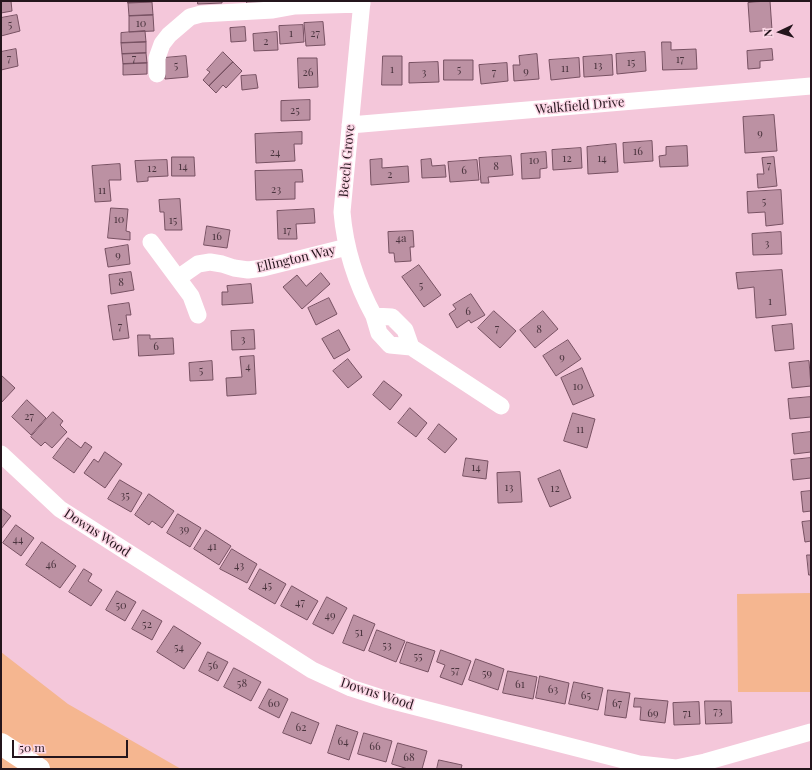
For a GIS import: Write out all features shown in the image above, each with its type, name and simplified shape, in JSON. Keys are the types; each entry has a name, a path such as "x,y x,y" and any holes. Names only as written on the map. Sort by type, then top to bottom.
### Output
{"street":[{"path":"157,74 157,58 162,44 169,35 190,17 201,14 273,10 295,6 362,2"},
{"name":"Beech Grove","path":"362,2 342,212 347,247 354,272 363,296 374,316 379,333 390,345 411,347 501,406"},
{"name":"Walkfield Drive","path":"350,125 811,86"},
{"path":"151,242 191,296 198,315"},
{"name":"Ellington Way","path":"178,278 198,264 210,262 248,270 263,268 347,247"},
{"name":"Downs Wood","path":"1,454 60,510 312,670 351,688 385,699 639,764 676,768 705,762 811,732"},
{"path":"1,744 39,769"}],"shaded area":[{"path":"811,593 811,692 738,692 737,594"},
{"path":"1,652 68,704 181,769 1,769"}],"building":[{"path":"1,1 11,1 12,11 1,13"},
{"path":"128,1 152,1 152,2 128,3"},
{"path":"198,1 222,1 222,3 198,4"},
{"path":"247,1 270,1 271,4 247,5"},
{"path":"770,1 772,30 750,32 748,3"},
{"path":"152,2 153,15 129,16 128,3"},
{"path":"17,15 20,31 1,36 1,18"},
{"path":"153,15 154,31 129,32 129,16"},
{"path":"323,22 325,45 306,46 304,23"},
{"path":"303,25 304,42 280,44 279,26"},
{"path":"245,27 246,41 231,42 230,28"},
{"path":"145,31 146,42 121,43 121,33"},
{"path":"277,32 278,50 254,51 253,34"},
{"path":"146,42 146,53 122,54 121,43"},
{"path":"662,42 671,42 671,50 696,49 697,69 663,70"},
{"path":"16,49 18,66 1,70 1,52"},
{"path":"772,49 773,60 760,61 760,68 748,69 747,51"},
{"path":"223,52 233,62 209,86 203,80 210,72 207,70"},
{"path":"645,52 646,71 617,74 616,54"},
{"path":"146,53 147,63 123,64 122,54"},
{"path":"537,54 539,79 514,81 513,65 520,65 519,56"},
{"path":"612,55 613,75 584,77 583,57"},
{"path":"186,56 188,77 165,79 164,58"},
{"path":"383,56 402,56 402,85 382,85"},
{"path":"298,58 317,58 318,87 299,88"},
{"path":"579,58 580,77 551,80 549,60"},
{"path":"444,60 473,60 473,80 444,80"},
{"path":"233,62 242,71 226,88 223,85 216,93 209,86"},
{"path":"438,62 439,82 409,83 409,63"},
{"path":"147,63 147,74 123,75 123,64"},
{"path":"507,63 508,81 481,84 479,65"},
{"path":"256,75 258,88 242,90 241,76"},
{"path":"310,100 310,120 281,121 281,101"},
{"path":"774,115 777,151 745,153 743,117"},
{"path":"302,132 302,144 294,144 295,161 256,163 255,134"},
{"path":"652,141 653,161 624,163 623,143"},
{"path":"616,144 618,172 588,174 587,147"},
{"path":"687,146 688,166 660,167 659,156 666,155 666,147"},
{"path":"581,148 582,168 553,170 552,150"},
{"path":"546,152 547,168 540,169 540,178 522,179 521,154"},
{"path":"511,156 513,175 488,177 489,183 481,183 479,158"},
{"path":"172,157 194,157 195,176 172,176"},
{"path":"774,157 777,186 758,188 757,174 764,174 762,158"},
{"path":"382,159 382,168 408,166 409,182 371,185 370,160"},
{"path":"431,159 432,166 445,165 446,177 422,178 421,160"},
{"path":"167,160 168,176 148,177 148,181 137,182 135,161"},
{"path":"477,160 479,180 450,182 448,162"},
{"path":"120,164 121,180 109,180 111,201 95,202 92,166"},
{"path":"302,170 303,182 295,182 295,199 256,200 255,171"},
{"path":"781,190 783,224 766,226 765,212 748,213 747,192"},
{"path":"180,199 182,230 165,230 164,212 160,212 159,200"},
{"path":"111,208 128,209 126,231 130,232 130,240 108,238"},
{"path":"314,209 315,223 296,224 297,239 278,239 277,211"},
{"path":"207,226 230,230 227,248 204,245"},
{"path":"413,231 414,247 410,247 411,261 395,262 394,253 389,253 388,232"},
{"path":"781,232 782,254 753,255 752,234"},
{"path":"128,245 130,264 108,267 105,249"},
{"path":"419,265 441,295 424,307 402,277"},
{"path":"782,270 786,315 756,318 754,287 738,289 736,273"},
{"path":"131,272 134,290 111,294 109,275"},
{"path":"321,273 330,284 302,309 283,287 297,275 306,286"},
{"path":"251,284 253,303 222,305 222,292 228,292 227,286"},
{"path":"471,294 485,315 471,323 469,320 457,328 449,314 456,309 453,305"},
{"path":"329,298 337,314 316,325 308,308"},
{"path":"129,303 131,315 126,315 129,338 113,340 108,306"},
{"path":"494,311 516,331 500,348 478,328"},
{"path":"543,311 558,329 535,348 520,330"},
{"path":"792,324 794,349 775,351 772,326"},
{"path":"254,330 255,349 232,350 231,331"},
{"path":"339,330 350,350 334,359 322,339"},
{"path":"138,335 150,335 150,339 173,338 174,354 139,356"},
{"path":"568,340 581,359 556,376 543,356"},
{"path":"254,356 256,394 227,396 226,378 242,377 240,357"},
{"path":"348,359 362,377 348,388 333,371"},
{"path":"212,361 213,380 190,381 189,363"},
{"path":"809,361 811,386 792,388 789,363"},
{"path":"582,368 594,396 573,405 561,378"},
{"path":"1,375 15,388 1,403"},
{"path":"384,381 402,395 390,410 373,395"},
{"path":"811,397 811,417 790,419 788,399"},
{"path":"27,400 46,418 31,435 12,417"},
{"path":"410,408 427,423 416,437 398,423"},
{"path":"53,412 63,421 60,425 67,432 52,448 45,442 41,446 31,437"},
{"path":"573,413 595,419 587,448 564,441"},
{"path":"439,424 457,439 445,453 428,439"},
{"path":"811,432 811,452 794,454 792,434"},
{"path":"68,438 81,448 85,442 92,447 74,473 53,458"},
{"path":"105,452 122,464 105,488 84,473 94,459 98,462"},
{"path":"466,458 488,461 486,479 463,476"},
{"path":"811,458 811,478 793,480 791,460"},
{"path":"560,470 571,498 550,507 538,479"},
{"path":"520,472 522,502 498,503 497,473"},
{"path":"120,480 142,493 131,512 108,499"},
{"path":"811,491 811,511 803,512 801,492"},
{"path":"149,494 174,511 162,528 152,521 149,525 135,515"},
{"path":"1,508 11,516 1,529"},
{"path":"178,514 201,528 190,547 167,533"},
{"path":"811,521 811,541 805,542 802,522"},
{"path":"16,525 34,538 21,556 3,543"},
{"path":"206,530 231,546 219,565 194,549"},
{"path":"42,542 76,566 60,588 26,565"},
{"path":"232,549 257,564 247,583 220,569"},
{"path":"807,555 811,555 811,575 809,575"},
{"path":"84,569 92,574 88,581 102,590 91,606 69,592"},
{"path":"260,569 286,584 275,604 249,589"},
{"path":"292,586 318,601 307,620 281,606"},
{"path":"117,591 136,602 125,621 106,610"},
{"path":"327,597 347,608 333,634 313,624"},
{"path":"143,610 162,621 152,640 132,629"},
{"path":"354,615 375,624 364,651 343,643"},
{"path":"174,626 201,643 184,669 157,652"},
{"path":"377,630 405,641 396,662 369,651"},
{"path":"407,642 435,651 428,672 400,663"},
{"path":"441,650 471,661 462,685 440,677 445,665 437,662"},
{"path":"208,652 228,662 218,681 199,671"},
{"path":"476,659 504,669 498,690 469,680"},
{"path":"234,668 261,682 251,701 224,687"},
{"path":"508,671 537,677 533,699 503,693"},
{"path":"540,676 569,683 565,704 536,698"},
{"path":"574,682 603,688 598,710 569,704"},
{"path":"269,689 288,699 279,718 259,708"},
{"path":"608,690 630,693 626,718 605,715"},
{"path":"635,698 668,701 665,723 640,720 641,707 634,707"},
{"path":"705,701 731,701 732,723 706,724"},
{"path":"699,702 700,724 674,725 673,703"},
{"path":"292,712 319,723 311,744 283,733"},
{"path":"337,725 358,732 349,760 328,753"},
{"path":"364,733 392,741 386,762 358,754"},
{"path":"398,743 427,751 422,769 408,769 392,764"},
{"path":"439,760 462,765 461,769 437,769"}]}
